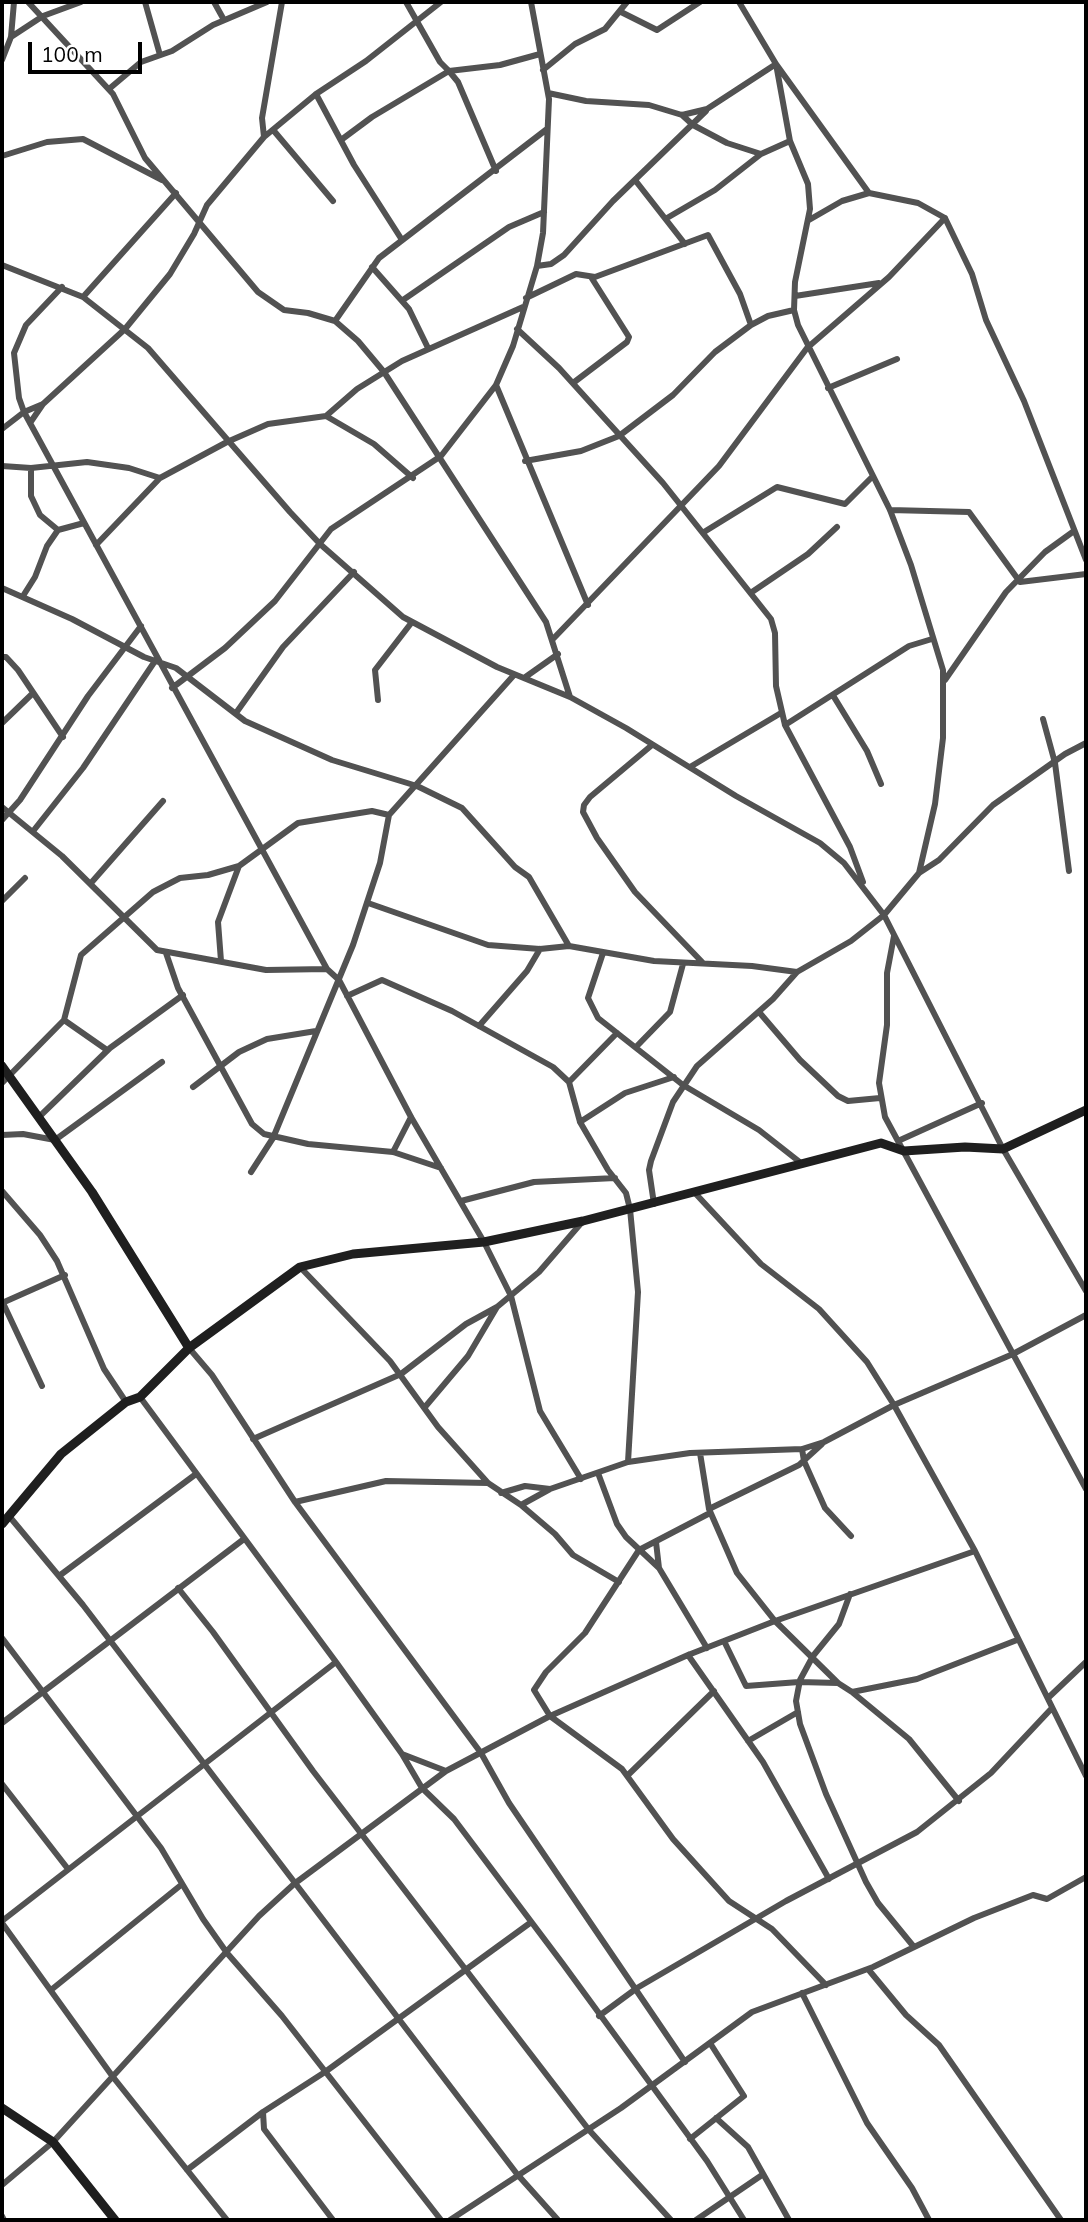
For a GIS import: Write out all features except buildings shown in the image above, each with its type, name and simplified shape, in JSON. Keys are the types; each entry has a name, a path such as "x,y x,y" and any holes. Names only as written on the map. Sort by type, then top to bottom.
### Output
{"street":[{"path":"2,60 11,37 14,2"},
{"path":"28,2 109,89 124,110 145,158 201,220 265,299 284,310 320,315 335,321 358,341 384,372 532,598 553,639 570,697"},
{"path":"11,37 43,16 82,2"},
{"path":"145,2 160,55"},
{"path":"214,2 224,20"},
{"path":"109,89 129,69 224,20 267,2"},
{"path":"264,137 262,118 282,2"},
{"path":"406,2 440,62 458,82 496,172"},
{"path":"30,423 43,404 125,329 170,274 207,205 264,137 316,94 441,2"},
{"path":"172,688 225,648 275,601 331,529 413,478 441,456 496,385 537,266 544,212 548,93 531,2"},
{"path":"543,70 575,44 596,36 621,12 627,2"},
{"path":"621,12 657,30 700,2"},
{"path":"739,2 776,64 869,193"},
{"path":"341,140 372,117 449,71 500,65 540,54"},
{"path":"537,266 551,264 564,255 707,109 776,64"},
{"path":"776,64 790,141 808,184 811,200 798,260 794,310 807,348 890,510 912,565 944,682 940,771 929,836 919,873"},
{"path":"548,93 586,101 649,105 682,115 693,125 727,143 761,154"},
{"path":"316,94 402,240"},
{"path":"682,115 707,109"},
{"path":"335,321 372,267 402,240 496,172 547,129"},
{"path":"274,131 333,201"},
{"path":"2,156 47,142 83,139 167,183"},
{"path":"667,218 715,190 761,154 790,141"},
{"path":"635,180 685,244"},
{"path":"83,298 176,193"},
{"path":"809,219 842,201 869,193 918,202 945,218 969,267 986,320 1024,401 1086,560"},
{"path":"403,300 509,228 544,212"},
{"path":"553,639 736,446 807,348 882,283 945,218"},
{"path":"591,277 708,235 740,294 751,325"},
{"path":"2,265 83,298 125,329 177,379 227,442 320,544 412,622 514,675 570,697 820,843 844,863 884,915 982,1103 1003,1149 1086,1291"},
{"path":"372,267 403,300 428,348"},
{"path":"526,298 576,274 585,274 591,277 629,337 627,342 573,383"},
{"path":"794,296 882,283"},
{"path":"62,288 26,325 14,353 19,398 24,412 141,626 157,661 264,848 327,969 339,980 411,1117 484,1242 511,1296 540,1412 581,1479"},
{"path":"327,416 357,389 384,372 428,348 523,307"},
{"path":"525,461 580,451 619,436 667,400 715,352 751,325 768,316 794,310"},
{"path":"517,329 573,383 663,483 752,592 774,626 773,663 785,725 855,857 865,888"},
{"path":"828,388 897,359"},
{"path":"496,385 525,461 588,605"},
{"path":"2,429 24,412 43,404"},
{"path":"96,545 160,478 227,442 283,420 327,416 374,444 413,478"},
{"path":"2,466 31,468 87,462 129,468 160,478"},
{"path":"31,468 34,506 58,530"},
{"path":"704,532 777,488 845,504 852,500 872,477"},
{"path":"890,510 969,512 1017,581"},
{"path":"23,596 36,577 43,554 58,530 84,523"},
{"path":"752,592 814,549 837,527"},
{"path":"944,682 984,622 1017,581 1045,552 1074,531"},
{"path":"236,713 283,647 354,572"},
{"path":"1017,581 1086,574"},
{"path":"2,588 188,676 246,721 332,760 417,786 470,814 515,867 529,877 569,946"},
{"path":"378,701 375,670 412,622"},
{"path":"4,819 141,626"},
{"path":"785,725 834,697 909,646 932,639"},
{"path":"524,678 558,654"},
{"path":"2,657 11,661 63,737"},
{"path":"34,830 83,768 157,661"},
{"path":"251,1172 273,1138 339,980 368,903 384,846 389,815 514,675"},
{"path":"2,723 32,694"},
{"path":"834,697 867,751 881,784"},
{"path":"690,767 781,713"},
{"path":"1043,719 1055,763 1069,871"},
{"path":"654,1204 649,1170 651,1161 683,1085 706,1055 759,1012 797,972 851,941 884,915 919,873 939,860 993,805 1086,743"},
{"path":"652,745 590,797 583,812 597,838 635,892 703,963"},
{"path":"90,883 163,801"},
{"path":"2,807 4,819"},
{"path":"5,1079 64,1020 77,962 123,915 153,892 180,878 208,875 239,866 298,822 372,811 389,815"},
{"path":"4,819 34,830 123,915 149,944 166,953 280,971 327,969"},
{"path":"844,863 855,857"},
{"path":"221,961 218,922 239,866"},
{"path":"2,901 25,878"},
{"path":"368,903 488,945 540,948 569,946 683,964 703,963 797,972"},
{"path":"894,936 887,973 887,1025 880,1098 890,1130 904,1151 1086,1489"},
{"path":"479,1026 527,971 540,948"},
{"path":"166,953 183,995 252,1124 273,1138 393,1152 441,1168"},
{"path":"603,953 588,1005 598,1018 683,1085 759,1130 801,1163"},
{"path":"636,1047 670,1012 683,964"},
{"path":"347,996 382,980 479,1026 553,1067 569,1082 580,1122 626,1193 631,1209 638,1292 628,1462"},
{"path":"39,1117 107,1050 183,995"},
{"path":"759,1012 800,1060 838,1096 848,1101 880,1098"},
{"path":"64,1020 107,1050"},
{"path":"193,1087 221,1064 267,1039 316,1031"},
{"path":"569,1082 617,1033"},
{"path":"2,1135 23,1134 55,1140 162,1062"},
{"path":"2,1066 5,1079 39,1117 92,1192 189,1348 212,1375 295,1502 481,1753 516,1814 684,2062"},
{"path":"580,1122 625,1093 674,1077"},
{"path":"898,1141 982,1103"},
{"path":"558,2220 517,2174 110,1640 59,1576 5,1520 61,1454 126,1402 140,1397 189,1348 300,1268 353,1254 484,1242 583,1221 881,1143 904,1151 1003,1149 1086,1110"},
{"path":"393,1152 411,1117"},
{"path":"461,1201 534,1182 615,1178"},
{"path":"2,1191 40,1235 65,1275 104,1369 126,1402"},
{"path":"695,1193 755,1258 819,1309 851,1341 894,1405 975,1551 1086,1776"},
{"path":"253,1439 401,1374 457,1330 511,1296 539,1272 583,1221"},
{"path":"300,1268 401,1374 438,1427 488,1483 521,1505 555,1534 573,1555 619,1582"},
{"path":"41,1386 2,1303 65,1275"},
{"path":"425,1407 468,1356 497,1307"},
{"path":"521,1505 550,1489 628,1462 700,1453 802,1449 824,1442 894,1405 1013,1354 1086,1315"},
{"path":"140,1397 185,1454 196,1474 337,1662 402,1754 422,1788 454,1819 690,2139 744,2220"},
{"path":"824,1442 804,1461 639,1550 577,1643 535,1685 534,1690 538,1702 550,1716 601,1751 628,1775 673,1839 736,1908 759,1919 826,1985"},
{"path":"802,1449 804,1461 825,1508 851,1536"},
{"path":"700,1453 709,1511 737,1573 775,1621 838,1683 909,1739 959,1801"},
{"path":"598,1473 617,1524 659,1568 707,1648"},
{"path":"59,1576 196,1474"},
{"path":"295,1502 386,1481 488,1483"},
{"path":"501,1493 525,1486 550,1489"},
{"path":"2,1723 244,1539"},
{"path":"656,1542 659,1568"},
{"path":"2,2185 52,2142 259,1916 294,1884 446,1771 550,1716 688,1655 775,1621 975,1551"},
{"path":"178,1588 360,1833 589,2130 671,2220"},
{"path":"850,1594 839,1624 813,1656 799,1682 796,1700 798,1712 826,1794 878,1903 914,1947"},
{"path":"2,1639 161,1848 181,1885 228,1952 441,2220"},
{"path":"852,1692 917,1679 1017,1640"},
{"path":"724,1641 746,1686 799,1682 838,1683"},
{"path":"688,1655 748,1741 829,1879"},
{"path":"227,2220 113,2077 2,1922 136,1815 337,1662"},
{"path":"1048,1698 1086,1662"},
{"path":"628,1775 714,1691"},
{"path":"599,2016 637,1989 917,1832 959,1801 1052,1708"},
{"path":"748,1741 798,1712"},
{"path":"402,1754 446,1771"},
{"path":"2,1784 68,1869"},
{"path":"450,2220 517,2174 589,2130 752,2012 868,1969 1033,1895 1047,1899 1086,1877"},
{"path":"51,1990 181,1885"},
{"path":"187,2170 262,2112 325,2072 468,1971 530,1923"},
{"path":"868,1969 906,2015 939,2045 1061,2220"},
{"path":"802,1993 867,2123 912,2188 929,2220"},
{"path":"690,2139 744,2096 710,2043"},
{"path":"314,2079 317,2062"},
{"path":"2,2108 52,2142 116,2220"},
{"path":"262,2112 264,2129 333,2220"},
{"path":"716,2118 748,2147 789,2220"},
{"path":"246,2125 264,2129"},
{"path":"696,2220 762,2175"}]}
